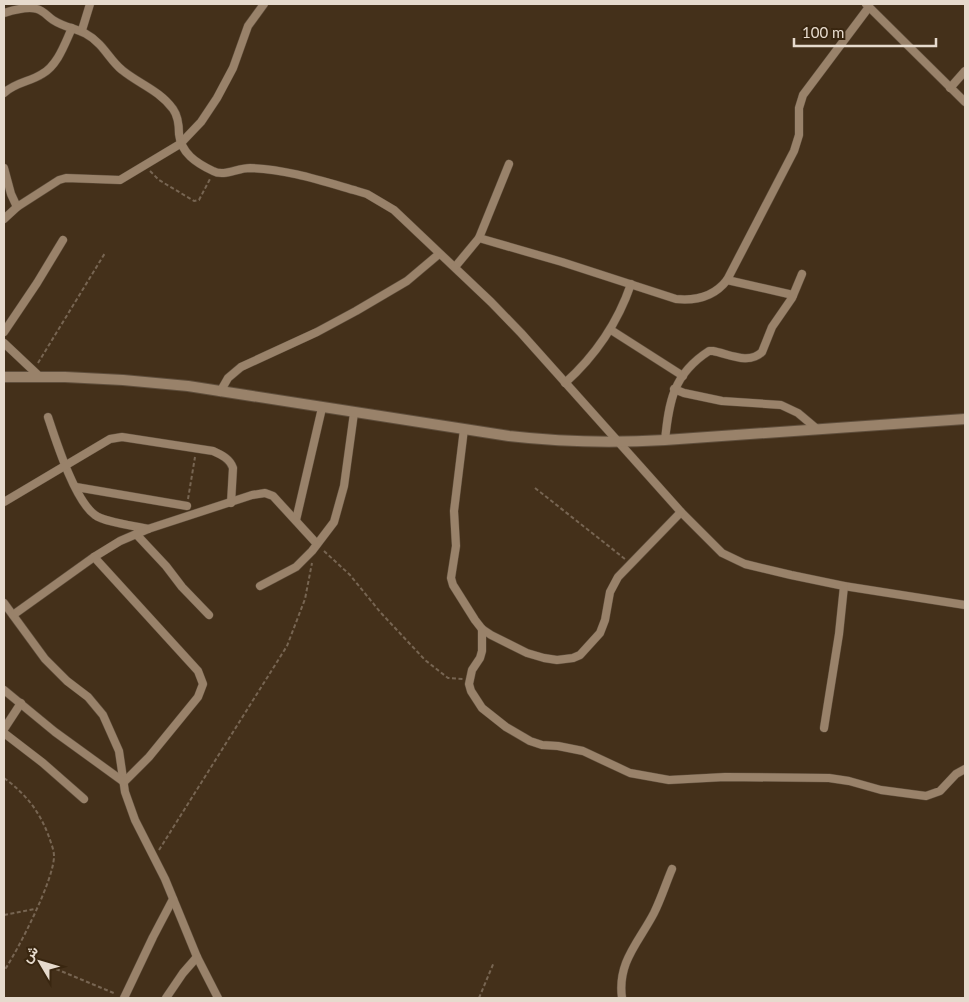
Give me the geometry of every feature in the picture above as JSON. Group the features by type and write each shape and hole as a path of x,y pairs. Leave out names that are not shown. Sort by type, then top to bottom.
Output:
{"street":[{"path":"82,30 90,4"},
{"path":"4,219 17,207 59,180 66,178 120,180 180,144 201,122 217,98 233,68 248,26 264,4"},
{"path":"479,238 676,299 700,299 709,295 722,287 794,151 799,135 798,108 803,95 868,5 965,102"},
{"path":"4,13 37,6 52,20 82,30 99,44 121,69 160,94 168,102 175,111 178,120 180,144 189,156 214,172 223,173 248,168 284,172 367,194 394,210 521,333 680,512 716,548 734,560 769,570 844,586 965,605"},
{"path":"4,93 13,86 36,77 49,69 72,28"},
{"path":"950,88 965,71"},
{"path":"455,267 479,238 509,164"},
{"path":"4,168 11,194 17,207"},
{"path":"4,332 38,283 63,240"},
{"path":"220,392 228,378 241,367 317,332 356,311 407,281 439,254"},
{"path":"665,440 669,405 674,389 683,376 708,351 744,359 758,356 762,352 776,318 793,295 802,274"},
{"path":"726,280 793,295"},
{"path":"565,383 581,368 611,330 622,309 631,284"},
{"path":"611,330 683,376"},
{"path":"4,343 37,373"},
{"path":"4,377 37,373 188,386 354,413 509,436 556,441 620,443 965,419"},
{"path":"674,389 693,395 722,400 781,404 791,408 817,429"},
{"path":"296,520 322,408"},
{"path":"260,586 296,567 315,548 334,522 344,486 354,413"},
{"path":"48,417 66,466 82,500 94,515 106,520 148,529"},
{"path":"464,429 454,511 456,546 451,578 456,592 482,629 521,650 544,658 568,660 580,654 600,633 613,586 680,512"},
{"path":"4,502 105,442 115,438 134,438 213,451 224,456 232,464 234,476 231,503"},
{"path":"76,487 187,506"},
{"path":"13,615 94,557 120,541 148,529 252,495 269,494 279,500 296,520 315,548"},
{"path":"136,534 209,615"},
{"path":"94,557 198,671 203,684 198,696 149,758 124,782"},
{"path":"824,728 839,634 844,586"},
{"path":"4,604 45,659 67,681 88,697 103,715 119,751 124,782 134,820 154,858 197,957 218,998"},
{"path":"482,629 482,651 472,670 470,679 471,691 482,708 530,742 583,751 630,773 669,780 725,777 829,778 850,781 881,790 926,796 940,791 956,774 965,769"},
{"path":"4,690 55,732 124,782"},
{"path":"4,729 20,703"},
{"path":"4,733 43,763 84,799"},
{"path":"622,998 621,982 630,952 654,912 672,869"},
{"path":"124,998 173,899"},
{"path":"166,998 197,957"}],"path":[{"path":"145,166 159,180 194,201 198,200 214,172"},
{"path":"37,373 105,253"},
{"path":"187,506 196,449"},
{"path":"535,488 631,564"},
{"path":"154,858 287,646 305,599 315,548 350,575 381,613 425,660 448,678 458,680 470,679"},
{"path":"4,778 21,791 33,806 45,827 54,855 51,872 16,950 4,971"},
{"path":"4,916 35,909"},
{"path":"479,998 494,962"},
{"path":"44,964 124,998"}]}
